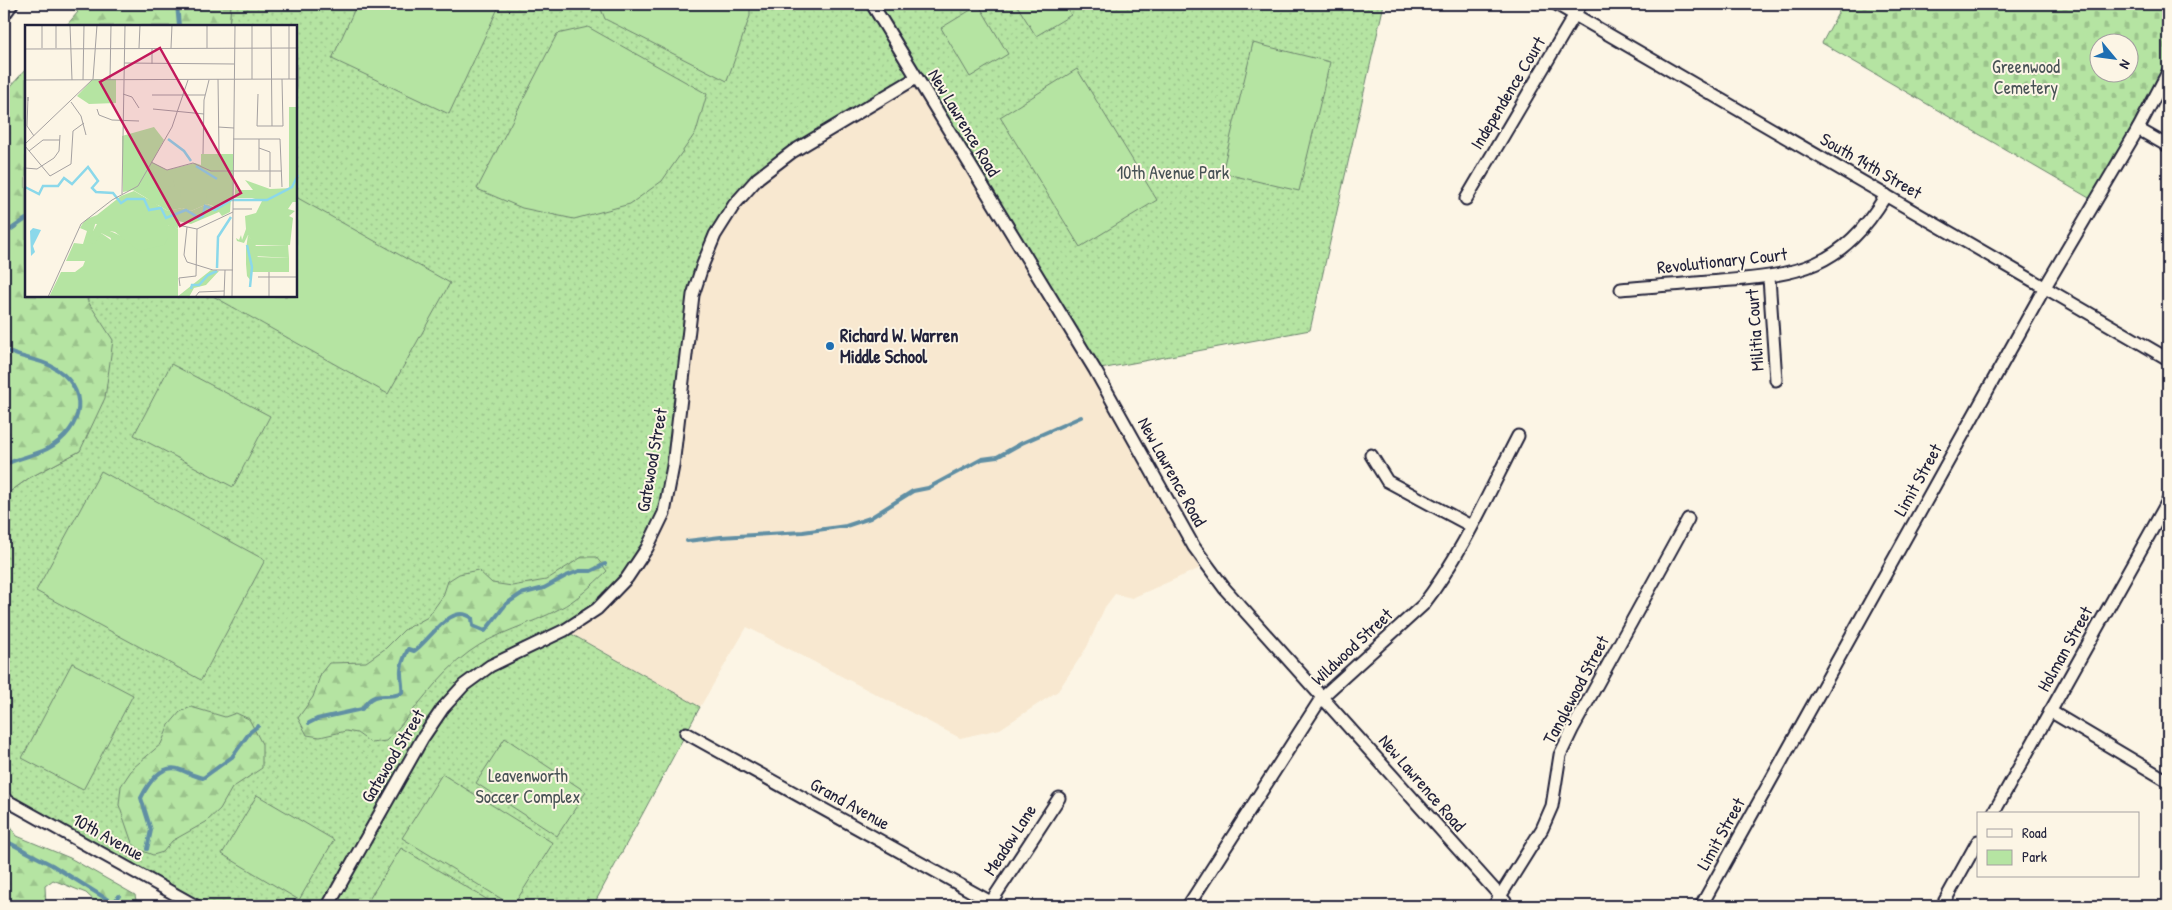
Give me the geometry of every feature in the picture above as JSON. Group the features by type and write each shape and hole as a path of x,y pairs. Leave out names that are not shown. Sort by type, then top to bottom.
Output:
{"street":[{"path":"4,15 12,4"},
{"name":"New Lawrence Road","path":"872,4 1095,370 1194,547 1225,589 1322,697 1501,904"},
{"name":"South 14th Street","path":"1556,4 2168,359"},
{"name":"Independence Court","path":"1466,199 1581,4"},
{"name":"Limit Street","path":"1701,906 2045,287 2138,129 2168,72"},
{"name":"Gatewood Street","path":"328,906 418,747 443,708 464,685 490,666 565,630 597,609 626,578 647,548 664,513 693,295 703,264 716,235 734,205 758,178 792,152 916,78"},
{"path":"2138,129 2168,146"},
{"name":"Revolutionary Court","path":"1621,288 1769,278 1795,272 1828,257 1848,243 1871,220 1886,195"},
{"name":"Militia Court","path":"1769,278 1776,380"},
{"name":"Wildwood Street","path":"1188,906 1322,697 1423,605 1434,590 1471,526 1518,436"},
{"path":"1371,455 1388,481 1471,526"},
{"name":"Holman Street","path":"1994,812 2168,501"},
{"name":"Tanglewood Street","path":"1501,904 1542,829 1552,806 1560,755 1572,730 1688,519"},
{"path":"2050,711 2168,781"},
{"name":"Grand Avenue","path":"686,733 995,904"},
{"name":"Meadow Lane","path":"995,904 1059,798"},
{"name":"10th Avenue","path":"4,799 196,906"},
{"path":"1942,906 1977,842"}],"shaded area":[{"path":"916,78 1207,565 1132,598 1115,594 1105,607 1087,647 1058,691 1000,729 960,738 747,627 700,707 565,630 703,264 758,178"}],"green space":[{"path":"64,4 231,4 229,25 67,25 78,12"},
{"path":"231,4 1384,4 1310,330 1095,370 916,78 758,178 703,264 664,513 627,578 566,631 700,707 593,906 196,906 4,799 4,496 29,478 80,451 88,298 298,298 298,25 229,25"},
{"path":"357,4 500,4 449,114 332,59"},
{"path":"599,4 750,4 750,16 727,81 605,19"},
{"path":"1016,4 1065,4 1071,15 1036,36"},
{"name":"Greenwood Cemetery","path":"1843,4 2168,4 2168,72 2096,202 1822,43"},
{"path":"979,5 1008,54 970,77 941,28"},
{"path":"588,27 707,94 696,132 662,181 630,204 574,219 522,208 477,189 557,34"},
{"path":"1253,43 1330,62 1299,191 1222,173"},
{"path":"1077,69 1157,200 1080,247 1000,117"},
{"path":"25,70 25,298 88,298 113,340 105,398 80,451 29,478 4,496 4,94"},
{"path":"298,198 450,283 388,394 217,298 298,298"},
{"path":"171,364 270,416 233,487 134,435"},
{"path":"101,471 265,560 201,680 36,591"},
{"path":"582,557 596,557 607,571 566,605 548,615 490,639 469,652 446,672 386,741 371,743 357,733 346,731 320,737 307,735 298,718 313,697 321,673 329,663 366,662 386,648 404,630 428,617 443,596 448,581 459,574 478,570 492,583 512,586 546,580"},
{"path":"72,663 133,695 83,790 22,758"},
{"path":"191,707 225,717 236,713 249,719 262,744 262,768 232,788 220,809 206,822 172,841 163,852 153,855 140,850 132,843 119,805 121,786 133,768 161,744 169,725 180,712"},
{"name":"Leavenworth Soccer Complex","path":"505,738 586,792 557,836 476,783"},
{"path":"442,774 553,843 513,906 402,838"},
{"path":"257,795 334,840 299,900 222,854"},
{"path":"4,821 8,823 17,836 70,858 135,895 137,906 100,906 86,893 53,880 45,886 46,906 4,906"},
{"path":"401,848 498,906 365,906"}],"waterway":[{"path":"177,4 179,25"},
{"path":"4,234 25,220"},
{"path":"4,349 14,354 45,363 64,375 73,385 77,396 78,408 76,419 60,441 47,449 4,465"},
{"path":"687,541 803,532 846,526 870,518 913,491 928,488 982,459 997,457 1022,443 1081,417"},
{"path":"309,723 317,719 362,709 375,697 402,693 401,667 408,649 414,651 448,619 464,614 472,618 473,626 485,631 506,604 521,594 544,588 579,571 591,571 605,564"},
{"path":"147,849 151,830 141,798 151,781 161,772 174,768 203,778 232,757 250,732 258,726"},
{"path":"4,840 52,865 113,903 119,896"}],"place":[{"name":"Richard W. Warren Middle School","path":"830,346"}],"park label":[{"name":"10th Avenue Park","path":"1173,173"}]}
